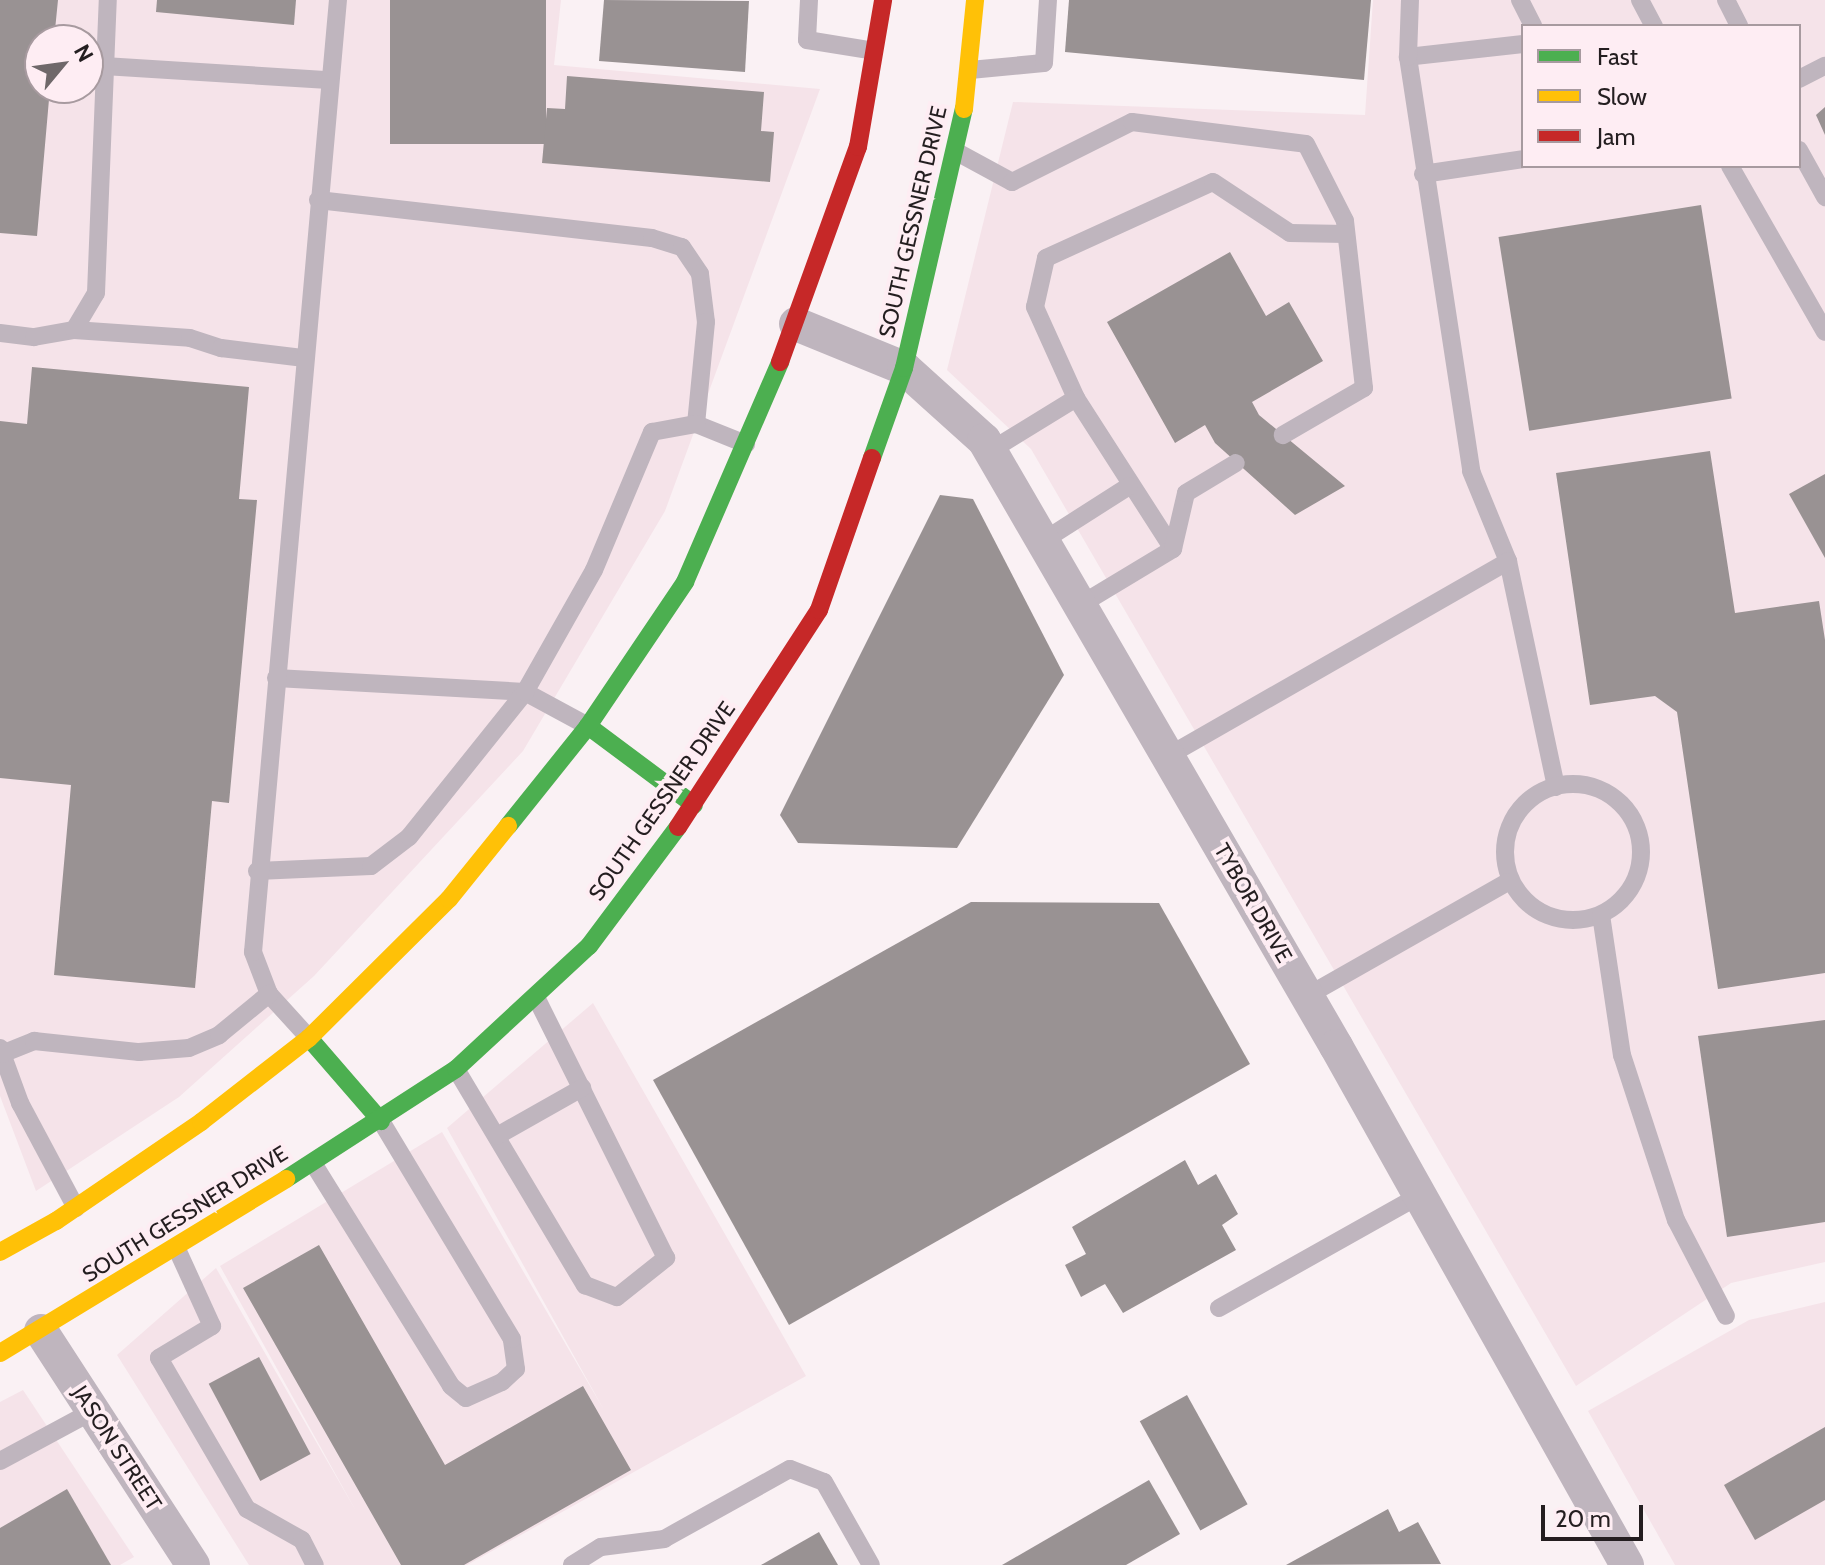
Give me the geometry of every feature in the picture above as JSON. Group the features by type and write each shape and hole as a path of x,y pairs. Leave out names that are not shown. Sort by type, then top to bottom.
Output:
{"main road":[{"path":"0,1252 76,1208 201,1122 309,1038 449,899 588,726 685,582 796,324 858,147 883,0"},
{"name":"SOUTH GESSNER DRIVE","path":"0,1353 41,1331 381,1121 456,1069 537,999 589,946 694,805 819,610 904,368 955,151 969,70 975,0"},
{"path":"588,726 694,805"},
{"path":"309,1038 381,1121"}],"street":[{"name":"TYBOR DRIVE","path":"796,324 904,368 990,451 1307,996 1627,1565"},
{"name":"JASON STREET","path":"41,1331 193,1565"}],"lane":[{"path":"108,0 104,66 329,80"},
{"path":"309,1038 269,994 253,952 257,871 338,0"},
{"path":"809,0 807,40 874,51"},
{"path":"969,70 1044,63 1048,0"},
{"path":"1410,0 1408,57 1423,174 1471,471 1508,561 1556,787"},
{"path":"1520,0 1532,24"},
{"path":"1640,0 1653,24"},
{"path":"1726,0 1738,24"},
{"path":"1408,57 1521,44"},
{"path":"1801,78 1825,66"},
{"path":"74,330 96,293 103,104"},
{"path":"955,151 1012,182 1132,122 1306,144 1346,234 1364,388 1283,435"},
{"path":"1801,154 1825,197"},
{"path":"1423,174 1521,159"},
{"path":"1731,168 1825,332"},
{"path":"1173,549 1129,486 1076,398 1035,307 1046,258 1213,182 1290,233 1346,234"},
{"path":"318,200 652,238 682,247 700,274 706,322 696,424"},
{"path":"0,333 34,337 74,330 190,338 221,348 304,358"},
{"path":"990,451 1076,398"},
{"path":"257,871 371,866 409,837 525,692 594,570 652,432 696,424 746,444"},
{"path":"1080,605 1173,549 1186,493 1236,463"},
{"path":"1043,541 1129,486"},
{"path":"1168,756 1508,561"},
{"path":"276,678 525,692 588,726"},
{"path":"1556,787 1597,788 1621,804 1637,828 1642,853 1636,879 1622,900 1601,915 1578,920 1554,918 1532,907 1508,882 1507,834 1520,809 1556,787"},
{"path":"1307,996 1508,882"},
{"path":"1601,915 1622,1055 1676,1220 1726,1316"},
{"path":"76,1208 20,1103 1,1051 34,1041 139,1052 189,1048 219,1035 269,994"},
{"path":"456,1069 585,1285 617,1297 666,1258 537,999"},
{"path":"497,1136 582,1088"},
{"path":"313,1163 451,1386 466,1398 502,1382 516,1369 512,1339 381,1121"},
{"path":"1219,1308 1420,1195"},
{"path":"176,1247 212,1326 159,1358 247,1509 302,1540 315,1565"},
{"path":"0,1461 93,1411"},
{"path":"572,1565 601,1547 664,1539 790,1469 824,1482 871,1565"}],"shaded area":[{"path":"0,0 561,0 554,65 820,89 665,511 523,751 314,976 179,1097 36,1191 0,1096"},
{"path":"1373,0 1825,0 1825,1262 1731,1283 1576,1386 1031,449 947,370 1013,102 1365,115"},
{"path":"593,1003 806,1376 467,1565 249,1565 117,1355 216,1268 356,1511 220,1266 442,1132 604,1410 447,1128"},
{"path":"1825,1302 1825,1565 1675,1565 1588,1411 1749,1320"},
{"path":"23,1390 134,1557 120,1565 0,1565 0,1402"}],"building":[{"path":"0,0 58,0 56,24 24,24 24,104 49,104 37,236 0,233"},
{"path":"157,0 296,0 294,25 156,12"},
{"path":"390,0 546,0 546,144 390,144"},
{"path":"604,0 749,1 745,72 599,61"},
{"path":"1069,0 1371,0 1364,80 1065,52"},
{"path":"567,76 764,92 761,131 774,132 770,182 542,163 547,108 565,109"},
{"path":"1825,107 1825,135 1816,115"},
{"path":"1701,205 1732,399 1529,431 1499,237"},
{"path":"1230,252 1266,316 1289,302 1323,361 1252,402 1259,415 1345,486 1295,515 1215,443 1205,425 1175,443 1107,322"},
{"path":"32,367 249,387 239,499 257,500 229,803 212,801 195,988 54,975 71,785 0,778 0,421 27,424"},
{"path":"1710,451 1735,613 1819,601 1825,640 1825,973 1718,989 1677,712 1655,696 1590,705 1556,473"},
{"path":"1825,474 1825,558 1789,494"},
{"path":"940,495 973,499 1064,675 957,848 798,843 780,815"},
{"path":"971,902 1159,903 1250,1064 789,1325 653,1080"},
{"path":"1825,1020 1825,1222 1727,1237 1698,1036"},
{"path":"1185,1160 1198,1185 1216,1174 1238,1214 1222,1225 1236,1250 1123,1313 1105,1284 1081,1297 1065,1265 1086,1254 1072,1227"},
{"path":"319,1245 445,1465 583,1386 631,1470 464,1565 401,1565 243,1288"},
{"path":"259,1357 311,1454 260,1481 209,1384"},
{"path":"1187,1395 1248,1504 1200,1531 1140,1421"},
{"path":"1825,1427 1825,1500 1755,1540 1724,1485"},
{"path":"1149,1480 1180,1534 1126,1565 1002,1565"},
{"path":"67,1489 111,1565 0,1565 0,1528"},
{"path":"1388,1509 1399,1532 1418,1522 1441,1564 1286,1565"},
{"path":"819,1532 838,1565 761,1565"}],"traffic: fast":[{"path":"872,458 904,368 964,109"},
{"path":"508,826 588,726 685,582 780,362"},
{"path":"588,726 694,805"},
{"path":"286,1179 456,1069 589,946 678,827"},
{"path":"309,1038 381,1121"}],"traffic: slow":[{"path":"964,109 975,0"},
{"path":"0,1252 56,1221 201,1122 309,1038 449,899 508,826"},
{"path":"0,1353 286,1179"}],"traffic: jam":[{"path":"780,362 858,147 883,0"},
{"path":"678,827 819,610 872,458"}]}
